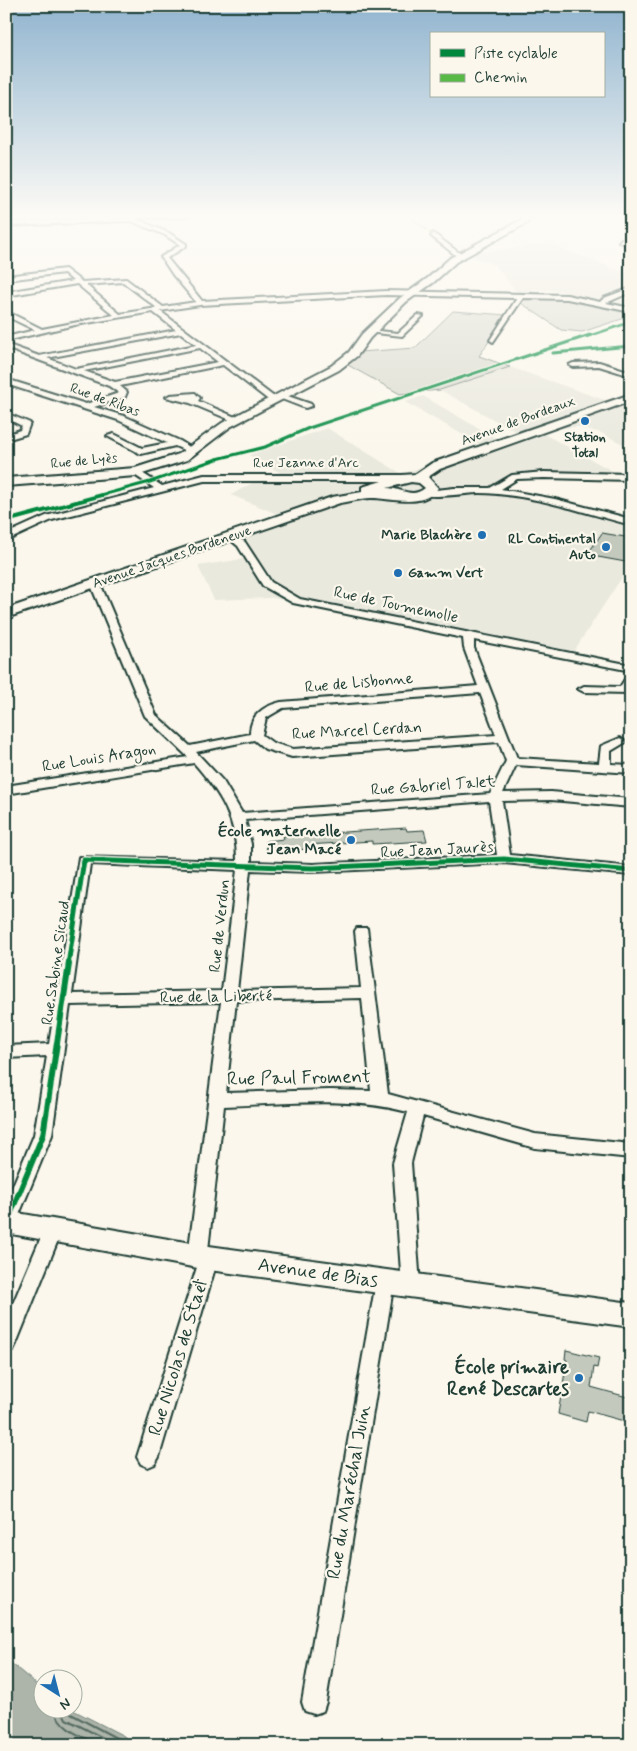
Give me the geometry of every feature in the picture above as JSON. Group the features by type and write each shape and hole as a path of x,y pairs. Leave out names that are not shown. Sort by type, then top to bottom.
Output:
{"street":[{"path":"95,296 119,316"},
{"path":"142,296 181,331 223,363 278,398 308,406"},
{"path":"193,296 200,303"},
{"path":"6,339 119,316 200,303 357,296"},
{"path":"136,472 192,451 236,419 335,368 353,354 370,332 403,300 410,296"},
{"path":"510,296 567,298 631,310"},
{"path":"493,340 520,296"},
{"path":"602,304 606,299 615,296"},
{"path":"6,313 42,331"},
{"path":"370,332 399,336 420,316"},
{"path":"38,358 181,331"},
{"path":"6,346 113,385 124,392 122,395 88,406"},
{"path":"74,371 200,346"},
{"path":"113,385 223,363"},
{"path":"573,365 599,364 631,374"},
{"name":"Rue de Ribas","path":"6,381 88,406 148,429 192,451"},
{"name":"Avenue de Bordeaux","path":"425,485 436,466 631,397"},
{"path":"192,402 236,419"},
{"path":"6,415 27,425 23,432 6,438"},
{"path":"112,436 141,452 177,443"},
{"name":"Rue de Lyès","path":"7,481 136,472 159,488"},
{"name":"Rue Jeanne d'Arc","path":"6,538 49,518 159,488 214,476 404,478"},
{"name":"Rue Jeanne d'Arc","path":"376,477 388,483"},
{"path":"492,491 510,479 520,477 631,477"},
{"path":"520,477 514,485 521,493"},
{"path":"404,478 425,485 521,493 631,522"},
{"name":"Avenue Jacques Bordeneuve","path":"6,614 404,478"},
{"path":"388,483 387,490 400,496"},
{"name":"Avenue Jacques Bordeneuve","path":"337,500 370,494 414,497 425,485"},
{"name":"Rue de Toumemolle","path":"232,537 242,544 267,584 297,601 468,636 469,648 512,761"},
{"name":"Rue de Verdun","path":"95,583 151,716 193,755 219,784 238,817 244,844 244,866 230,997 200,1245 203,1257"},
{"path":"468,636 631,668"},
{"path":"584,689 622,691 631,678"},
{"name":"Rue de Lisbonne","path":"256,736 255,724 262,713 281,705 485,689"},
{"path":"193,755 256,736"},
{"name":"Rue Marcel Cerdan","path":"256,736 269,746 292,753 504,738"},
{"path":"606,768 604,749 620,742"},
{"name":"Rue Louis Aragon","path":"6,790 193,755"},
{"path":"504,859 495,797 512,761 631,769"},
{"name":"Rue Gabriel Talet","path":"238,817 495,797 551,796 631,803"},
{"name":"Rue Jean Jaurès","path":"244,866 313,868 504,859 631,871"},
{"name":"Rue Sabine Sicaud","path":"6,1222 43,1135 84,860 244,866"},
{"path":"362,931 380,1098"},
{"name":"Rue de la Liberté","path":"63,1000 369,993"},
{"path":"6,1052 56,1050"},
{"name":"Rue Paul Froment","path":"218,1100 330,1096 380,1098 417,1108"},
{"path":"417,1108 534,1141 631,1151"},
{"name":"Rue du Maréchal Juin","path":"314,1702 398,1284 402,1163 417,1108"},
{"name":"Avenue de Bias","path":"6,1222 203,1257 631,1315"},
{"path":"6,1344 54,1230"},
{"name":"Rue Nicolas de Staël","path":"148,1457 203,1257"}],"shaded area":[{"path":"568,296 631,296 631,309"},
{"path":"521,298 561,298 631,312 631,316 582,332 561,330 521,303"},
{"path":"453,311 507,315 479,356 510,367 440,390 400,394 346,364 359,352 415,348"},
{"path":"510,367 619,405 631,401 631,442 623,444 601,433 579,427 555,428 542,433 620,475 565,473 514,475 488,488 536,497 631,525 631,575 624,574 574,651 272,598 214,600 198,566 256,557 245,536 292,520 231,495 259,479 291,479 249,455 327,428 402,474 481,445 405,402 423,396 497,439 517,432 440,390"}],"water":[{"path":"6,1659 32,1681 32,1718 82,1718 82,1715 124,1736 132,1745 6,1745"}],"building":[{"name":"RL Continental Auto","path":"602,533 631,538 631,563 587,555"},
{"name":"École maternelle Jean Macé","path":"406,828 407,831 424,830 427,841 372,844 372,841 307,845 308,849 267,852 266,841 284,839 283,836"},
{"name":"École primaire René Descartes","path":"566,1350 599,1358 597,1368 594,1367 591,1387 631,1398 631,1423 588,1411 586,1422 558,1414 567,1360 565,1359"}],"cycle path":[{"path":"6,521 150,482 217,459 265,447 309,428 631,322"},
{"path":"553,353 631,346"},
{"path":"7,1222 43,1135 84,860 313,868 504,859 631,871"}],"place":[{"name":"Station Total","path":"585,421"},
{"name":"Marie Blachère","path":"482,535"},
{"name":"RL Continental Auto","path":"606,547"},
{"name":"Gamm Vert","path":"398,573"},
{"name":"École maternelle Jean Macé","path":"351,840"},
{"name":"École primaire René Descartes","path":"579,1378"}]}
